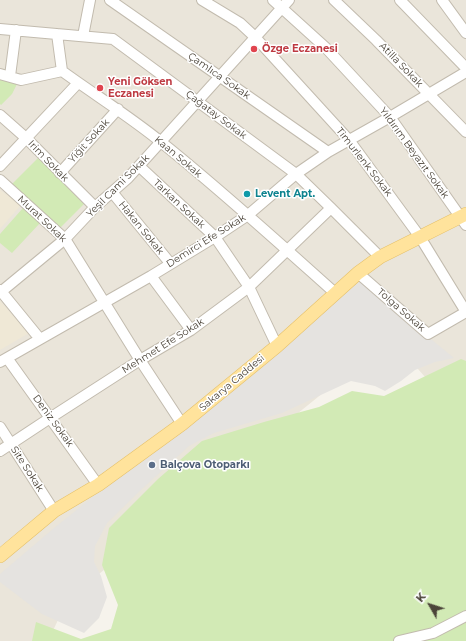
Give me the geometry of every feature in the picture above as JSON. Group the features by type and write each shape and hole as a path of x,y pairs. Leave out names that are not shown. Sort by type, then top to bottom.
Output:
{"main road":[{"name":"Sakarya Caddesi","path":"0,556 54,511 98,485 182,424 277,346 358,273 380,257 420,237 464,219"}],"street":[{"path":"83,36 90,0"},
{"name":"Çamlıca Sokak","path":"110,0 328,152"},
{"name":"Timurlenk Sokak","path":"202,0 240,23 255,37 349,140 420,237 466,312"},
{"name":"Yıldırım Beyazıt Sokak","path":"273,0 285,4 390,117 464,219"},
{"name":"Atilla Sokak","path":"334,0 376,40 466,132"},
{"path":"400,0 466,68"},
{"path":"446,1 466,33"},
{"name":"Yeşil Cami Sokak","path":"1,290 65,239 95,207 139,166 285,4"},
{"name":"Çağatay Sokak","path":"0,28 113,39 296,174 380,257"},
{"path":"16,30 5,75 22,80 62,71 57,34"},
{"name":"Kaan Sokak","path":"62,71 118,109 161,142 248,215 335,293"},
{"name":"Demirci Efe Sokak","path":"3,360 151,276 170,263 215,237 248,215 296,174 328,152 466,72"},
{"path":"0,166 78,83"},
{"name":"Yiğit Sokak","path":"60,173 118,109"},
{"name":"Irim Sokak","path":"0,115 26,138 95,207"},
{"name":"Tarkan Sokak","path":"139,166 215,237 249,287 277,346"},
{"name":"Murat Sokak","path":"0,180 65,239 140,360 182,424"},
{"name":"Hakan Sokak","path":"112,192 170,263"},
{"name":"Mehmet Efe Sokak","path":"0,451 140,360 192,330 249,287 331,208"},
{"name":"Tolga Sokak","path":"358,273 428,334 466,312"},
{"path":"151,276 192,330"},
{"path":"1,290 40,339"},
{"name":"Deniz Sokak","path":"3,360 50,418 98,485"},
{"name":"Site Sokak","path":"0,427 54,511"},
{"path":"399,641 433,633 466,616"}],"shaded area":[{"path":"0,0 466,0 466,424 391,338 68,599 48,641 0,641"},
{"path":"0,190 21,205 0,229"},
{"name":"Balçova Otoparkı","path":"360,281 454,358 435,362 415,370 385,391 375,386 351,381 282,413 214,433 189,446 107,523 95,546 94,562 101,576 107,597 99,618 84,633 42,614 0,582 0,574 53,529 110,483 249,377"},
{"path":"0,301 29,333 0,350"}],"green space":[{"path":"0,78 18,82 12,94 1,105 0,104"},
{"path":"38,158 84,204 58,230 12,184"},
{"path":"23,208 40,223 12,253 0,243 0,234"},
{"path":"461,359 466,361 466,641 32,641 36,622 81,639 111,629 118,605 102,565 109,528 158,479 202,441 319,407 352,391 384,396"}],"place":[{"name":"Özge Eczanesi","path":"254,49"},
{"name":"Yeni Göksen Eczanesi","path":"100,88"},
{"name":"Levent Apt.","path":"247,194"},
{"name":"Balçova Otoparkı","path":"152,465"}]}
